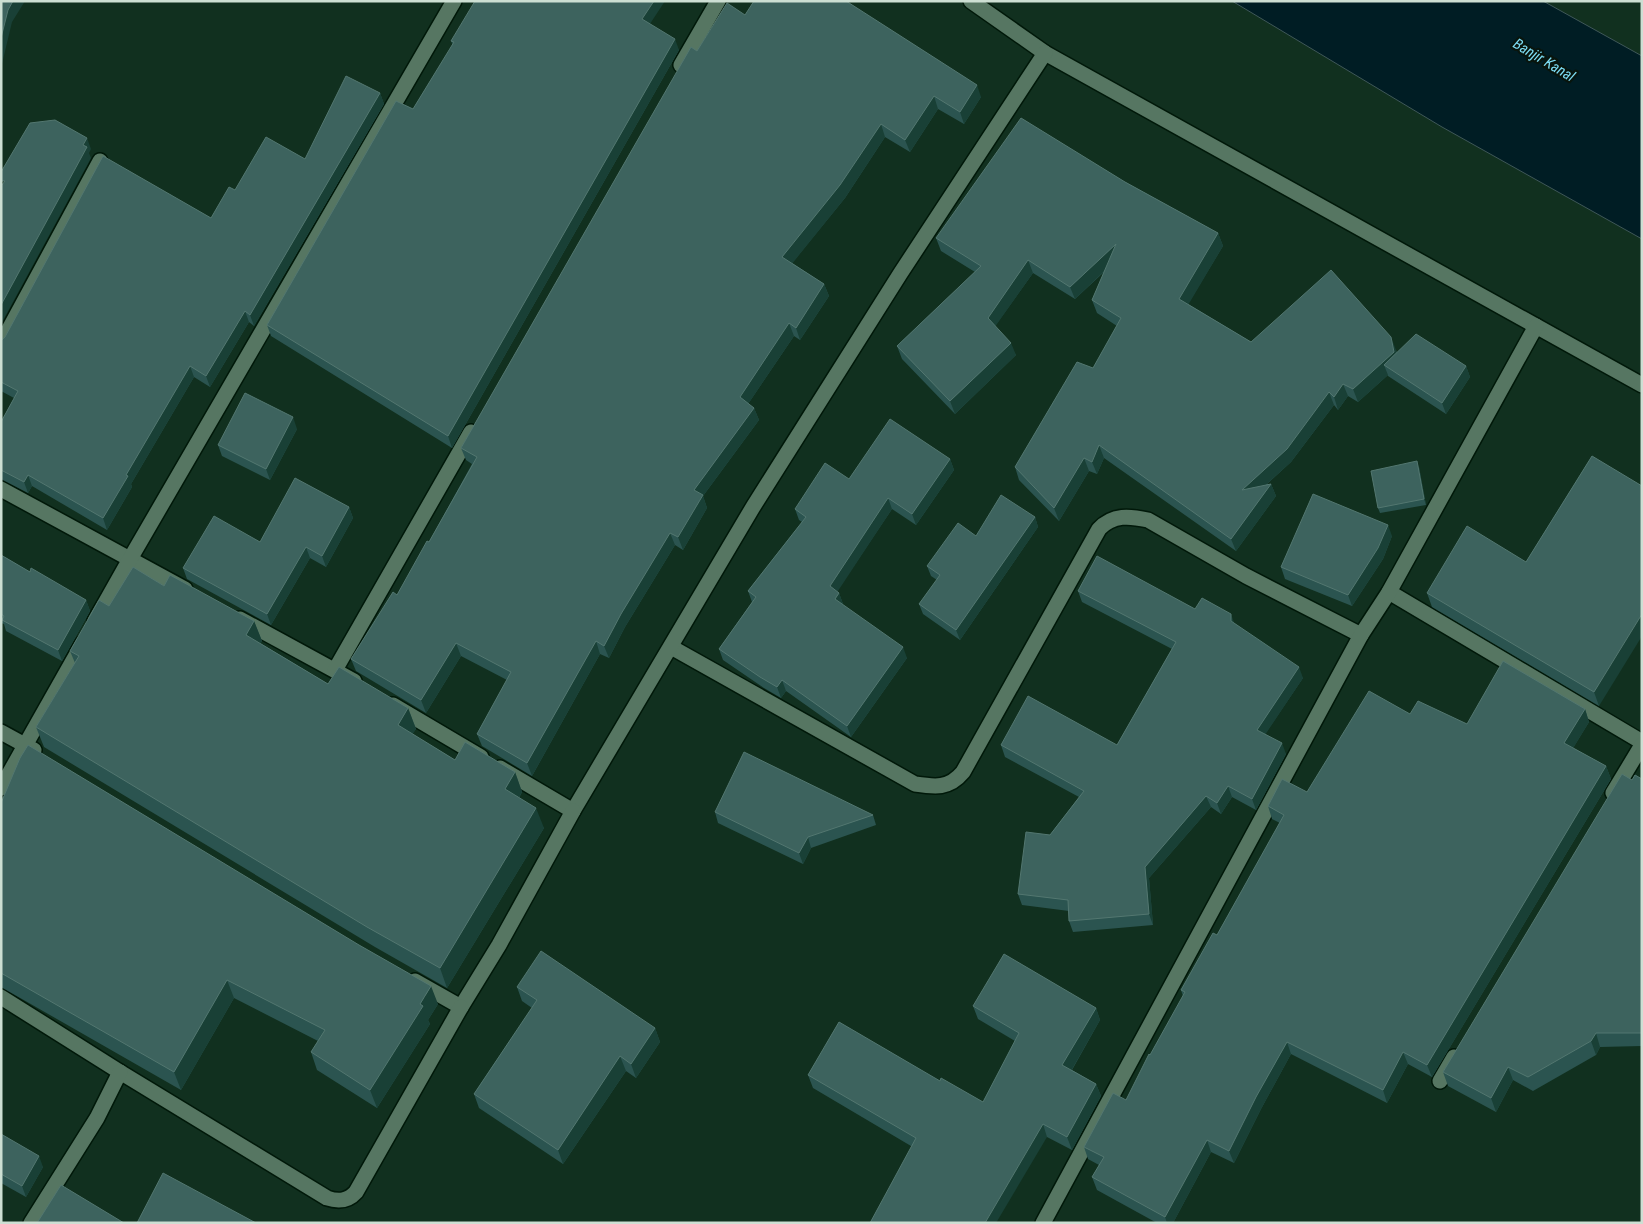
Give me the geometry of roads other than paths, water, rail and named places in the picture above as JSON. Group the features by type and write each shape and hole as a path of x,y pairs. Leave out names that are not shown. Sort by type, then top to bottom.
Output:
{"street":[{"path":"1,788 130,559 454,1"},
{"path":"673,78 718,1"},
{"path":"971,1 1046,53 1642,385"},
{"path":"1,996 120,1072 327,1198 336,1201 351,1198 461,1007 499,946 573,812 754,507 890,290 1046,53"},
{"path":"1,344 100,161"},
{"path":"1043,1223 1361,635 1389,592 1536,326"},
{"path":"334,670 477,421"},
{"path":"1,488 198,596"},
{"path":"670,647 915,784 937,787 957,780 963,772 1099,529 1105,523 1116,518 1131,517 1148,520 1246,576 1361,635"},
{"path":"1389,592 1642,743 1606,804"},
{"path":"224,610 334,670 573,812"},
{"path":"1,732 43,756"},
{"path":"401,973 461,1007"},
{"path":"1440,1081 1460,1047"},
{"path":"30,1223 97,1118 120,1072"}],"water":[{"name":"Banjir Kanal","path":"1232,1 1543,1 1642,56 1642,239 1442,127"}]}
